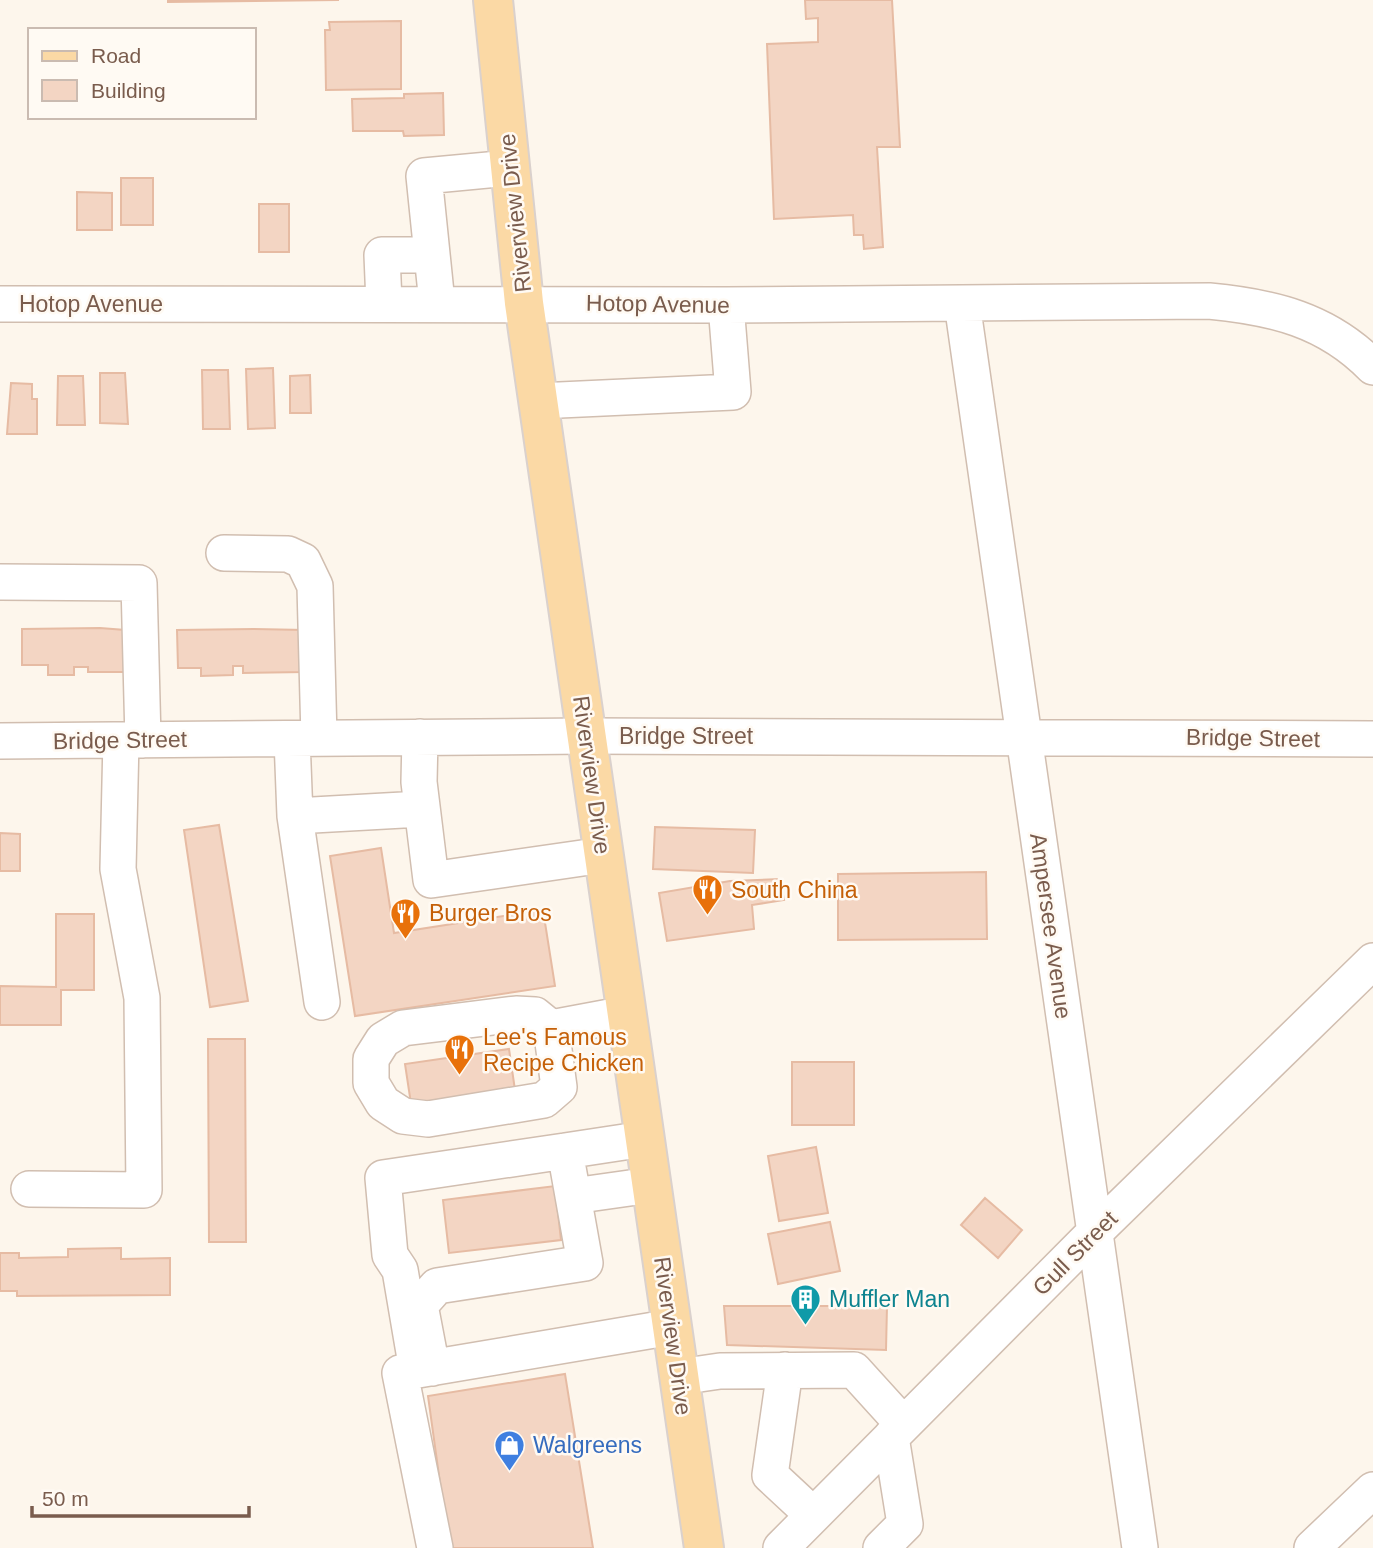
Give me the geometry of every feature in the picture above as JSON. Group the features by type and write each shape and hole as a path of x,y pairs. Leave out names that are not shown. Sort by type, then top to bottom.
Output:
{"main road":[{"name":"Riverview Drive","path":"492,0 524,303 704,1548"}],"street":[{"path":"437,303 424,176 510,168"},
{"path":"384,303 382,255 432,255"},
{"name":"Hotop Avenue","path":"0,304 726,305 1209,301 1249,305 1313,322 1349,345 1373,367"},
{"name":"Ampersee Avenue","path":"962,303 1140,1548"},
{"path":"538,401 733,392 726,305"},
{"path":"224,553 288,554 303,561 315,586 317,611 306,739 295,816 322,1002"},
{"path":"0,582 139,583 132,740 118,869 142,998 144,1189 29,1189"},
{"name":"Bridge Street","path":"0,741 586,736 1373,739"},
{"path":"420,737 421,809 431,880 603,855"},
{"path":"295,816 421,809"},
{"name":"Gull Street","path":"780,1548 1095,1232 1373,961"},
{"path":"551,1028 559,1087 544,1100 428,1119 403,1116 383,1103 371,1083 371,1059 383,1040 403,1028 516,1014 535,1015 551,1028 626,1014"},
{"path":"425,1369 400,1270 390,1255 383,1178 644,1139"},
{"path":"425,1369 420,1306 437,1286 585,1263 565,1151"},
{"path":"573,1196 651,1185"},
{"path":"435,1548 400,1373 672,1327"},
{"path":"785,1370 770,1475 813,1515"},
{"path":"679,1377 720,1371 854,1370 897,1431 905,1524 881,1548"},
{"path":"1312,1548 1373,1490"}],"building":[{"path":"168,0 339,0 168,2"},
{"path":"805,0 892,0 900,147 877,147 883,247 864,249 863,235 854,235 853,215 774,219 767,44 818,42 818,18 806,19"},
{"path":"401,21 401,89 326,90 325,30 330,30 329,22"},
{"path":"443,93 444,135 404,136 403,131 353,131 352,99 404,98 404,94"},
{"path":"121,178 153,178 153,225 121,225"},
{"path":"77,192 112,193 112,230 77,230"},
{"path":"259,204 289,204 289,252 259,252"},
{"path":"273,368 275,428 248,429 246,369"},
{"path":"202,370 228,370 230,429 203,429"},
{"path":"100,373 125,373 128,424 100,423"},
{"path":"310,375 311,413 290,413 290,376"},
{"path":"58,376 83,376 85,425 57,425"},
{"path":"11,383 32,384 32,399 37,399 37,434 7,434"},
{"path":"22,629 125,630 125,672 88,672 88,667 74,667 74,675 48,675 48,665 22,665"},
{"path":"177,630 305,630 305,672 243,673 243,666 233,666 233,675 201,676 201,668 178,668"},
{"path":"219,825 248,1001 210,1007 184,830"},
{"path":"655,827 755,830 753,873 653,869"},
{"path":"0,833 20,834 20,871 0,871"},
{"path":"381,848 394,933 543,910 555,986 355,1016 330,856"},
{"path":"986,872 987,939 838,940 838,874"},
{"name":"South China","path":"780,879 784,900 752,905 754,929 667,941 659,893 730,881"},
{"path":"56,914 94,914 94,990 61,990 61,1025 0,1025 0,986 56,987"},
{"path":"208,1039 245,1039 246,1242 209,1242"},
{"name":"Lee's Famous Recipe Chicken","path":"509,1049 515,1090 411,1104 405,1064"},
{"path":"792,1062 854,1062 854,1125 792,1125"},
{"path":"816,1147 828,1213 779,1221 768,1156"},
{"path":"555,1186 561,1240 449,1253 443,1200"},
{"path":"985,1198 1022,1230 998,1258 961,1225"},
{"path":"830,1222 840,1271 778,1284 768,1234"},
{"path":"121,1248 121,1259 170,1258 170,1295 17,1296 17,1291 0,1291 0,1253 19,1253 19,1258 68,1257 68,1249"},
{"name":"Muffler Man","path":"724,1306 887,1306 886,1350 727,1345"},
{"name":"Walgreens","path":"565,1374 593,1548 449,1548 428,1396"}],"place":[{"name":"South China","path":"708,917"},
{"name":"Burger Bros","path":"406,940"},
{"name":"Lee's Famous Recipe Chicken","path":"460,1077"},
{"name":"Muffler Man","path":"806,1326"},
{"name":"Walgreens","path":"510,1472"}]}
